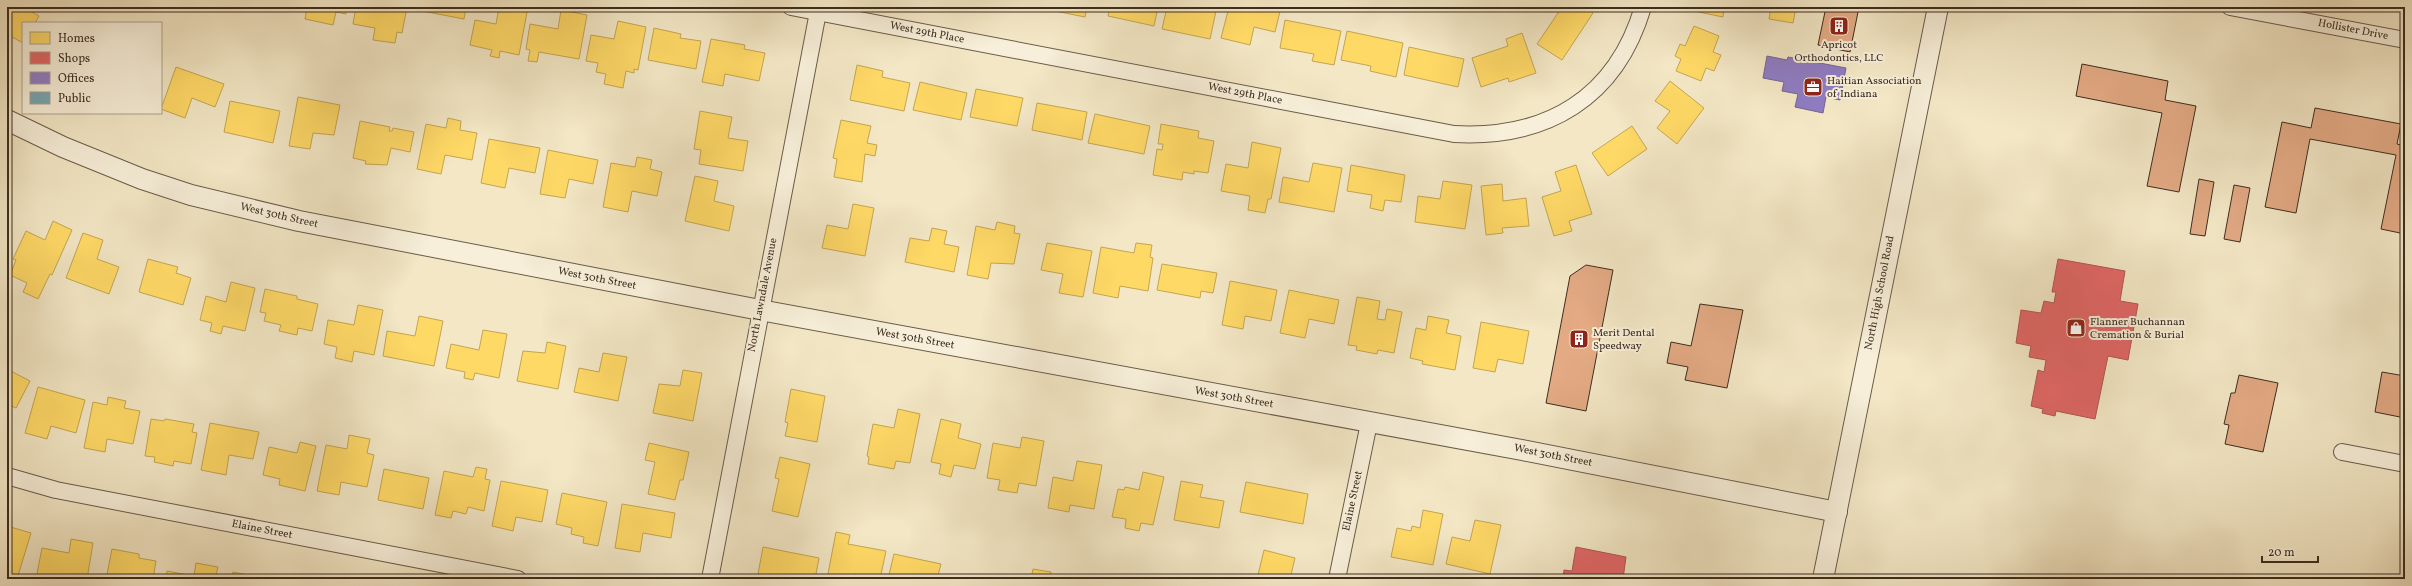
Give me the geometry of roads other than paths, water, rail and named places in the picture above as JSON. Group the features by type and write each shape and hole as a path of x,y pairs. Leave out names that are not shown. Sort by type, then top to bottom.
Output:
{"street":[{"name":"West 29th Place","path":"791,7 1454,134 1480,136 1514,132 1539,125 1554,118 1583,100 1602,83 1618,62 1631,41 1643,7"},
{"name":"North High School Road","path":"1824,579 1938,7"},
{"name":"Hollister Drive","path":"2230,7 2405,40"},
{"name":"North Lawndale Avenue","path":"710,579 760,310 818,12"},
{"name":"West 30th Street","path":"7,120 63,147 124,172 191,195 247,209 760,310 1370,422 1837,512"},
{"name":"Elaine Street","path":"1337,579 1370,422"},
{"path":"2342,452 2405,464"},
{"name":"Elaine Street","path":"7,476 56,490 518,579"}],"place":[{"name":"Apricot Orthodontics, LLC","path":"1839,26"},
{"name":"Haitian Association of Indiana","path":"1813,87"},
{"name":"Flanner Buchannan Cremation & Burial","path":"2076,328"},
{"name":"Merit Dental Speedway","path":"1579,339"}]}
